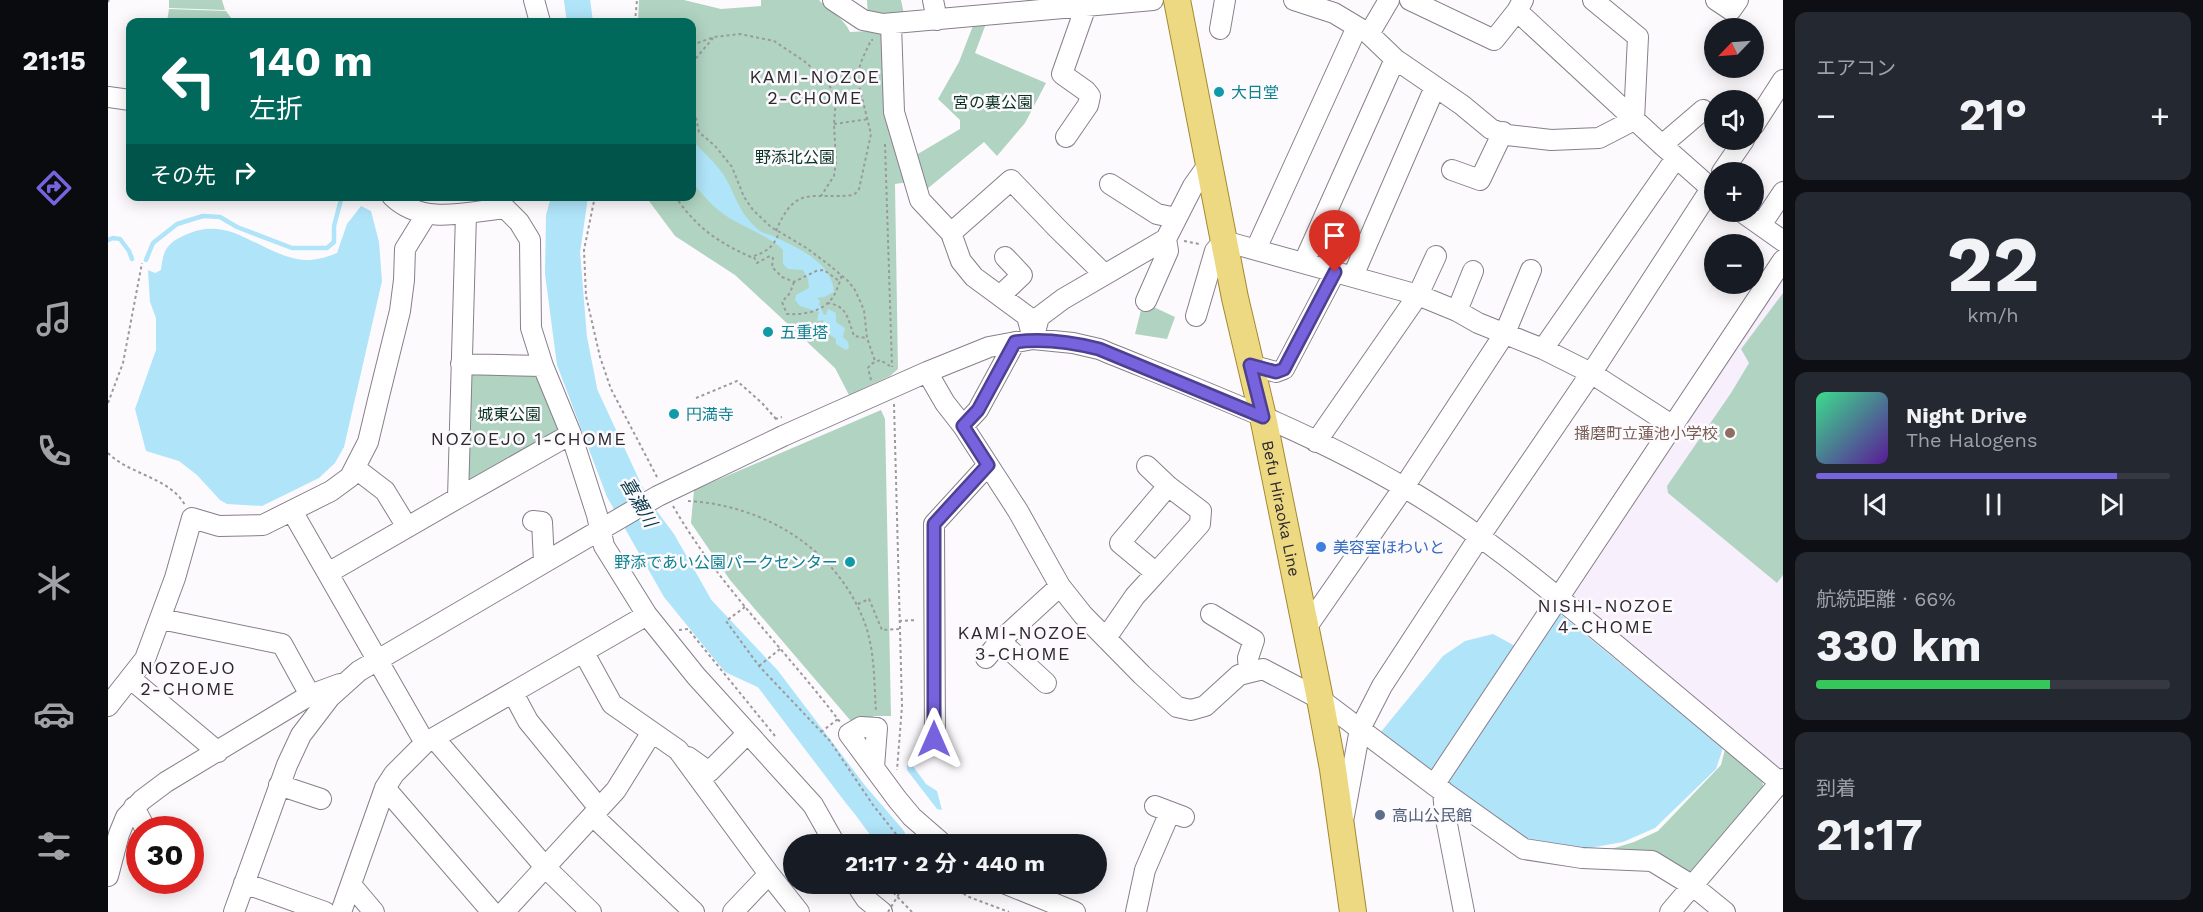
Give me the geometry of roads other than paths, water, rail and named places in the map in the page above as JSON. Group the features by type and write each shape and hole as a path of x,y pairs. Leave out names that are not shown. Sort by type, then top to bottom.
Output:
{"main road":[{"name":"Befu Hiraoka Line","path":"1178,0 1210,162 1220,246 1263,417 1304,631 1320,699 1353,912"}],"street":[{"path":"534,0 539,18"},
{"path":"833,0 863,20 887,24 937,20 1023,6 1064,4 1086,6 1142,1"},
{"path":"933,0 937,20"},
{"path":"1220,29 1225,0"},
{"path":"1256,249 1363,31 1389,0"},
{"path":"1410,0 1494,40 1520,5 1634,120 1669,151 1704,176"},
{"path":"1593,0 1638,37 1634,120"},
{"path":"1716,0 1731,10 1738,0"},
{"path":"1304,2 1334,13 1363,31 1395,59 1462,105 1491,129 1528,138 1551,140 1599,138 1634,120"},
{"path":"1076,130 1090,96 1086,91 1059,80 1086,6"},
{"path":"887,24 894,112 920,200 951,233 961,261 974,277 1027,316 1024,340"},
{"path":"1304,262 1395,59"},
{"path":"1764,109 1783,80"},
{"path":"1250,365 1276,372 1284,369 1344,274 1435,87"},
{"path":"108,97 126,99"},
{"path":"1543,349 1669,151 1703,110"},
{"path":"1460,178 1480,180 1503,132"},
{"path":"1146,301 1168,251 1167,239 1176,218 1193,186 1210,162"},
{"path":"951,233 1011,180 1104,274"},
{"path":"1110,184 1157,214 1176,218"},
{"path":"1761,225 1783,192"},
{"path":"396,201 426,215 466,214 507,202 530,240 531,328 543,366 605,527 604,546 647,615 696,676 813,805 830,834"},
{"path":"1341,830 1360,729 1382,686 1704,202"},
{"path":"458,498 466,214"},
{"path":"108,706 145,659 161,619 192,518 219,526 263,525 331,491 350,477 368,442 399,311 404,280 405,249 426,215"},
{"path":"1757,222 1783,241"},
{"path":"963,426 978,410 1039,317 1104,274 1167,239"},
{"path":"1196,316 1220,246 1256,249 1418,295 1457,311 1478,323 1543,349 1591,373 1673,426"},
{"path":"1316,442 1418,295 1436,256"},
{"path":"1001,295 1022,275 1005,257"},
{"path":"1464,912 1439,788 1559,598 1783,260"},
{"path":"1304,631 1404,487 1505,333 1531,270"},
{"path":"1457,311 1473,271"},
{"path":"234,912 279,785 301,735 345,682 377,659 605,527 783,436 989,347 1024,340 1073,343 1099,349 1263,417 1349,457 1404,487 1480,536 1559,598 1782,782 1670,912"},
{"path":"461,364 543,366"},
{"path":"927,372 945,404 963,426 1018,511 1060,586 1083,615 1177,707 1191,710 1205,706 1239,675 1263,669 1320,699 1524,849 1582,858 1652,861 1693,886 1725,912"},
{"path":"328,573 571,434"},
{"path":"934,739 943,592 934,524 988,465"},
{"path":"1106,638 1135,596 1200,524 1201,511 1168,486 1147,466"},
{"path":"355,468 386,491 407,527"},
{"path":"1156,573 1120,543 1168,486"},
{"path":"292,510 377,659 430,740 546,868 591,912"},
{"path":"533,521 542,522 544,562"},
{"path":"986,658 1000,641 1060,586"},
{"path":"1211,614 1238,622 1254,640 1248,658 1249,671"},
{"path":"341,912 385,788 394,774 430,740 647,615"},
{"path":"161,619 282,644 310,695"},
{"path":"1000,641 1033,659 1046,683"},
{"path":"584,653 612,704 710,772 747,734"},
{"path":"131,679 218,752"},
{"path":"108,876 113,831 134,807 166,782 310,695 345,682"},
{"path":"513,693 528,721 596,812 694,912"},
{"path":"874,767 877,728 843,726 904,808 932,834"},
{"path":"504,912 616,789 652,732"},
{"path":"678,750 799,912"},
{"path":"279,785 321,799"},
{"path":"385,788 492,912"},
{"path":"134,807 139,816"},
{"path":"1137,912 1145,870 1170,812"},
{"path":"733,912 769,874"},
{"path":"244,883 325,912"},
{"path":"352,886 374,912"},
{"path":"863,894 882,912"},
{"path":"1031,894 1076,912"}],"water":[{"path":"696,144 723,174 752,224 760,231 805,252 827,273 834,292 817,298 824,315 828,309 836,313 836,322 845,328 843,337 848,342 849,348 846,350 836,344 836,339 829,334 823,320 817,321 819,312 800,306 795,300 796,295 809,288 808,279 803,270 788,269 783,264 783,250 766,237 726,215 696,186"},
{"path":"550,201 574,201 567,252 574,338 585,394 637,506 663,541 701,608 768,679 888,834 870,834 808,751 800,732 773,694 725,672 664,597 607,497 557,365 545,274 546,215"},
{"path":"361,206 371,211 379,242 382,281 344,447 335,463 319,478 262,506 227,504 179,461 146,451 135,409 156,350 156,318 150,302 148,270 155,273 161,270 163,257 170,244 185,235 201,230 229,231 282,255 297,259 312,260 328,256 337,253 347,224"},
{"path":"1559,613 1723,748 1716,769 1655,828 1623,842 1584,849 1530,843 1380,733 1443,656 1465,641 1493,634 1530,654"},
{"path":"910,762 926,784 937,791 942,810 937,809 907,770 907,763"}],"waterway":[{"name":"喜瀬川","path":"577,0 579,18"},
{"path":"146,260 153,243 177,224 203,216 220,217 237,227 292,248 327,248 334,242 334,226 341,201"},
{"name":"喜瀬川","path":"574,201 567,252 574,338 585,394 637,506 663,541 701,608 768,679 856,795 890,834"},
{"path":"108,240 120,239 132,259"}],"place":[{"name":"大日堂","path":"1219,92"},
{"name":"五重塔","path":"768,332"},
{"name":"円満寺","path":"674,414"},
{"name":"播磨町立蓮池小学校","path":"1730,433"},
{"name":"美容室ほわいと","path":"1321,547"},
{"name":"野添であい公園パークセンター","path":"850,562"},
{"name":"高山公民館","path":"1380,815"}],"district":[{"name":"KAMI-NOZOE 2-CHOME","path":"815,86"},
{"name":"NOZOEJO 1-CHOME","path":"529,438"},
{"name":"NISHI-NOZOE 4-CHOME","path":"1606,615"},
{"name":"KAMI-NOZOE 3-CHOME","path":"1023,642"},
{"name":"NOZOEJO 2-CHOME","path":"188,677"}],"park label":[{"name":"宮の裏公園","path":"993,102"},
{"name":"野添北公園","path":"795,157"},
{"name":"城東公園","path":"509,414"}]}
